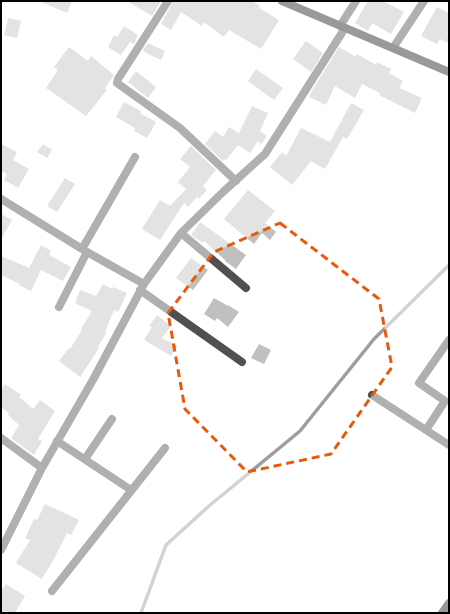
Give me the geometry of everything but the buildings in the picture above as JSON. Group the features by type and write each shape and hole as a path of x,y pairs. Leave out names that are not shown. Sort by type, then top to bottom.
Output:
{"main road":[{"path":"282,1 300,4 342,27 449,72"},
{"path":"442,613 449,603"}],"street":[{"path":"168,1 118,79 117,83 180,128 236,181"},
{"path":"1,550 42,468 94,378 142,287 181,233 265,154 342,27 356,1"},
{"path":"393,48 424,1"},
{"path":"59,307 85,250 135,157"},
{"path":"1,199 85,250 142,287 242,362"},
{"path":"181,233 246,288"},
{"path":"426,430 445,401 419,383 449,340"},
{"path":"372,395 449,445"},
{"path":"85,459 112,419"},
{"path":"1,438 42,468"},
{"path":"57,441 131,490"},
{"path":"52,591 165,448"}],"highlighted area":[{"path":"280,223 379,299 392,367 331,454 247,472 185,409 168,313 214,252"}],"waterway":[{"path":"141,613 166,545 209,506 300,431 374,339 449,265"}]}
